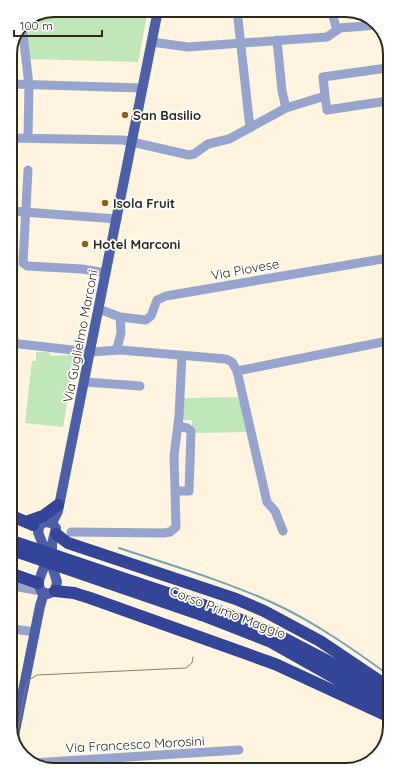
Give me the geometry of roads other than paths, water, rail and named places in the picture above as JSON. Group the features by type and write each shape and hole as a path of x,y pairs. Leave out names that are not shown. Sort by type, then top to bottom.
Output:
{"highway":[{"path":"26,522 43,516 58,505"},
{"path":"17,518 39,526"},
{"path":"54,528 68,543 99,552 236,599 264,611 320,641 383,683"},
{"path":"17,543 47,557"},
{"path":"17,551 47,557"},
{"name":"Corso Primo Maggio","path":"47,557 202,615 274,638 324,659 383,694"},
{"path":"17,576 44,590 62,591 90,598 275,664 383,714"},
{"name":"Corso Primo Maggio","path":"274,638 383,705"}],"main road":[{"name":"Via Guglielmo Marconi","path":"54,528 85,382 157,17"},
{"path":"17,704 44,590 43,545 38,535 39,526 46,522 54,528 52,566 57,586 44,590"}],"street":[{"path":"238,17 250,128"},
{"path":"333,17 337,30"},
{"path":"152,42 188,47 327,37 332,35 337,30 370,26"},
{"path":"23,34 28,85 28,138"},
{"path":"277,40 282,91 286,108"},
{"path":"383,69 323,77 327,110 383,102"},
{"path":"17,84 142,88"},
{"path":"17,138 117,139 190,155 194,154 208,144 229,139 286,108 325,96"},
{"path":"28,170 24,265 82,269 106,273"},
{"path":"17,211 117,219"},
{"name":"Via Piovese","path":"99,309 120,317 142,320 150,319 155,303 161,297 383,259"},
{"path":"120,317 121,333 117,348 120,350"},
{"path":"237,371 383,342"},
{"path":"17,344 90,352 120,350 226,359 232,362 237,371 267,502 275,511 283,531"},
{"path":"71,532 170,532 176,527 174,456 178,426 182,356"},
{"path":"85,382 140,386"},
{"path":"176,491 189,491 191,431 187,428 178,426"},
{"path":"17,587 44,590"},
{"path":"17,630 35,632"},
{"name":"Via Francesco Morosini","path":"46,762 239,750"}],"waterway":[{"path":"119,548 215,580 271,602 317,627 383,671"}],"tram line":[{"path":"18,731 26,685 29,680 37,675 186,668 192,663 193,657"}],"place":[{"name":"San Basilio","path":"125,115"},
{"name":"Isola Fruit","path":"105,203"},
{"name":"Hotel Marconi","path":"85,244"}]}
